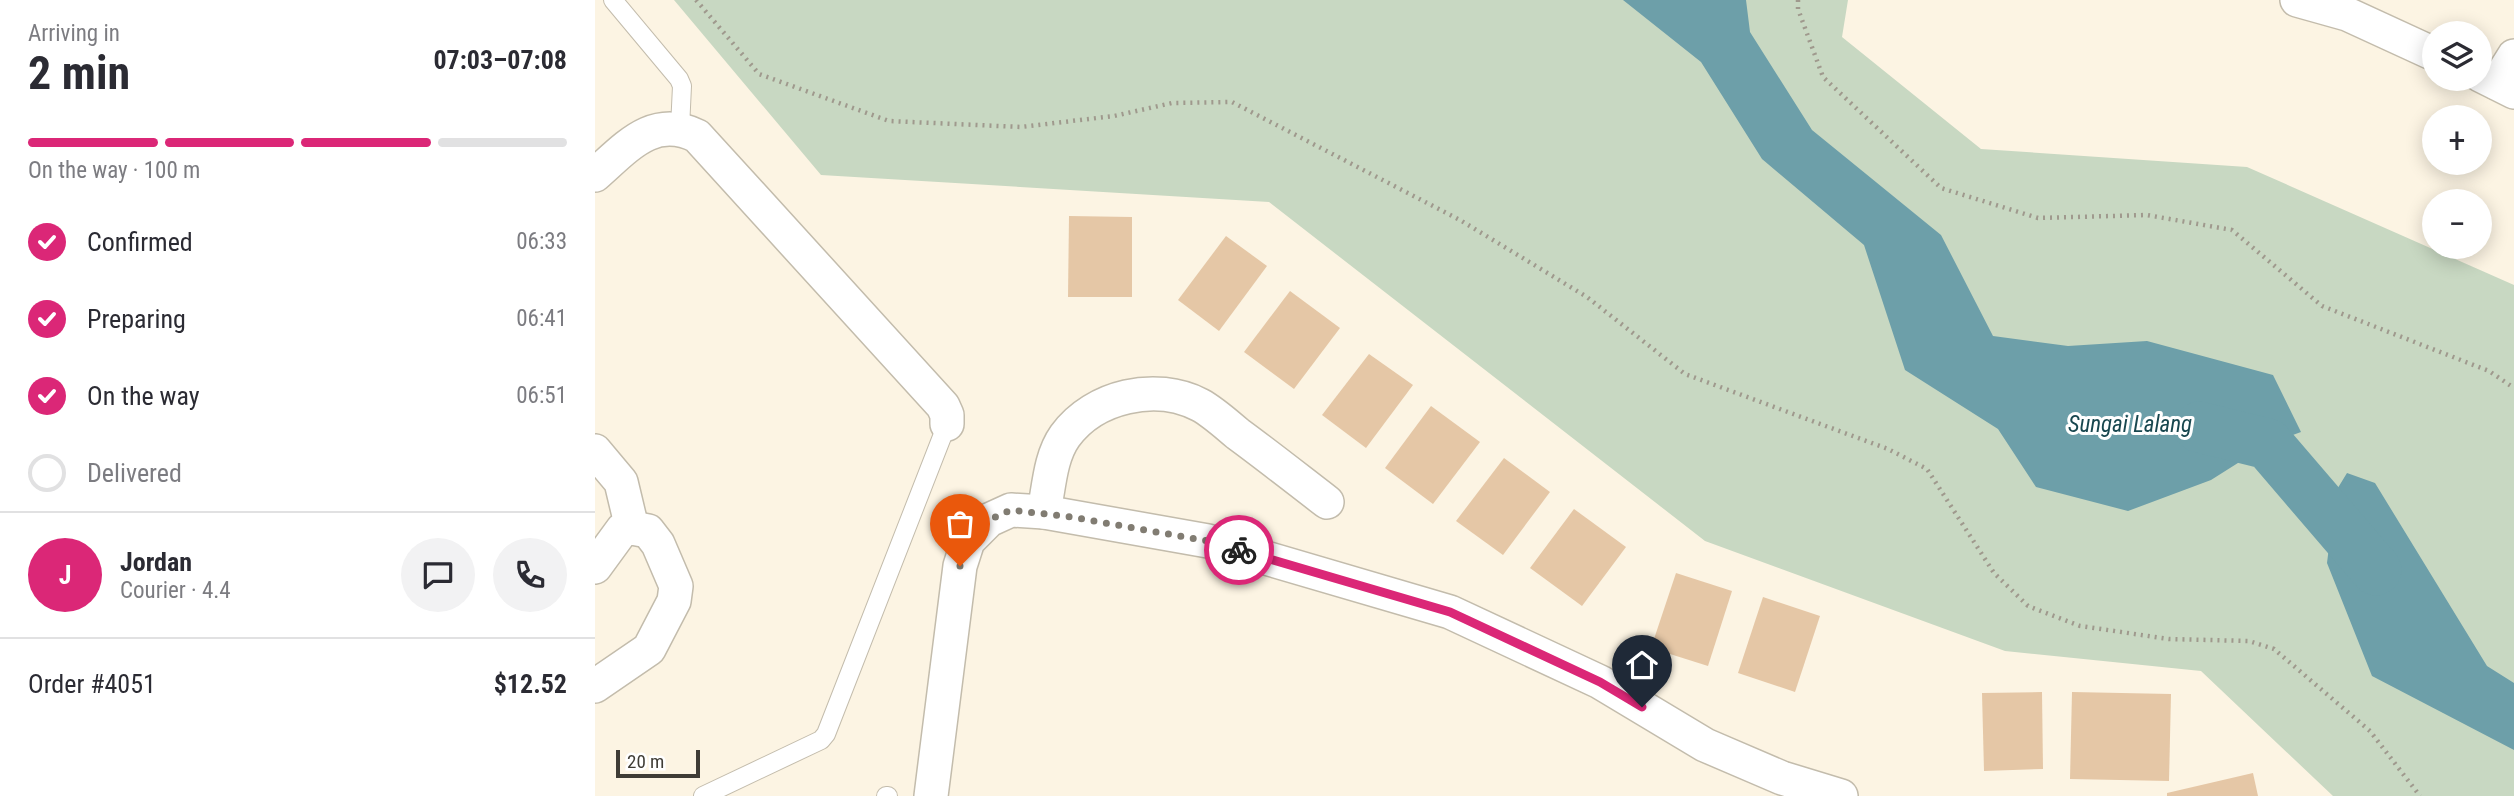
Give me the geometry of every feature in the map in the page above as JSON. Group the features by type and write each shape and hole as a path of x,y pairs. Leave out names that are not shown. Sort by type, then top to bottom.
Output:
{"street":[{"path":"2297,0 2347,14 2422,48"},
{"path":"595,175 642,135 680,128 697,136 943,406 947,424"},
{"path":"1044,512 1053,460 1064,437 1084,416 1114,401 1138,394 1172,394 1200,405 1327,502"},
{"path":"595,451 621,482 632,528"},
{"path":"931,796 960,566 968,541 989,520 1011,510 1044,512 1208,541 1450,612 1600,682 1705,745 1781,778 1841,796"},
{"path":"595,567 622,530 632,528 648,531 658,544 676,586 674,601 649,649 595,685"}],"lane":[{"path":"613,0 679,79 682,86 680,128"},
{"path":"703,796 728,791 821,740 826,734 947,424"}],"path":[{"path":"696,0 759,74 889,121 1021,127 1114,116 1171,103 1232,102 1460,220 1587,297 1685,374 1888,449 1927,469 1994,573 2028,606 2080,626 2169,639 2249,642 2274,649 2370,731 2420,796"},
{"path":"1798,0 1798,9 1823,77 1941,188 2038,218 2147,215 2232,230 2322,306 2489,371 2514,388"}],"green space":[{"path":"674,0 1848,0 1842,37 1981,149 2247,167 2422,244 2422,259 2455,259 2514,285 2514,796 2333,796 2201,671 2005,651 1705,541 1269,202 821,175"}],"water":[{"name":"Sungai Lalang","path":"1623,0 1746,0 1750,32 1812,130 1941,235 1993,336 2068,346 2147,341 2273,375 2301,432 2268,444 2211,480 2128,511 2036,487 1998,429 1905,370 1864,245 1762,159 1701,62"},
{"path":"2347,473 2375,483 2487,666 2514,683 2514,750 2372,676 2327,563 2336,491"}],"building":[{"path":"1069,216 1132,217 1132,297 1068,297"},
{"path":"1226,236 1267,266 1219,331 1178,300"},
{"path":"1290,291 1340,328 1294,389 1244,352"},
{"path":"1369,354 1413,385 1366,448 1322,415"},
{"path":"1431,406 1480,442 1433,504 1385,468"},
{"path":"1504,458 1550,492 1503,555 1456,521"},
{"path":"1574,509 1626,547 1582,606 1530,568"},
{"path":"1676,573 1732,591 1708,666 1651,648"},
{"path":"1763,597 1820,616 1795,692 1738,673"},
{"path":"2042,692 2043,769 1984,771 1982,693"},
{"path":"2072,692 2171,694 2169,781 2070,779"},
{"path":"2253,773 2258,796 2167,796 2167,793"}],"waterway":[{"path":"2199,427 2268,444 2376,570"}],"way so far":[{"path":"960,566 968,541 989,520 1011,510 1044,512 1208,541 1239,550"}],"route":[{"path":"1239,550 1450,612 1600,682 1642,707"}]}
